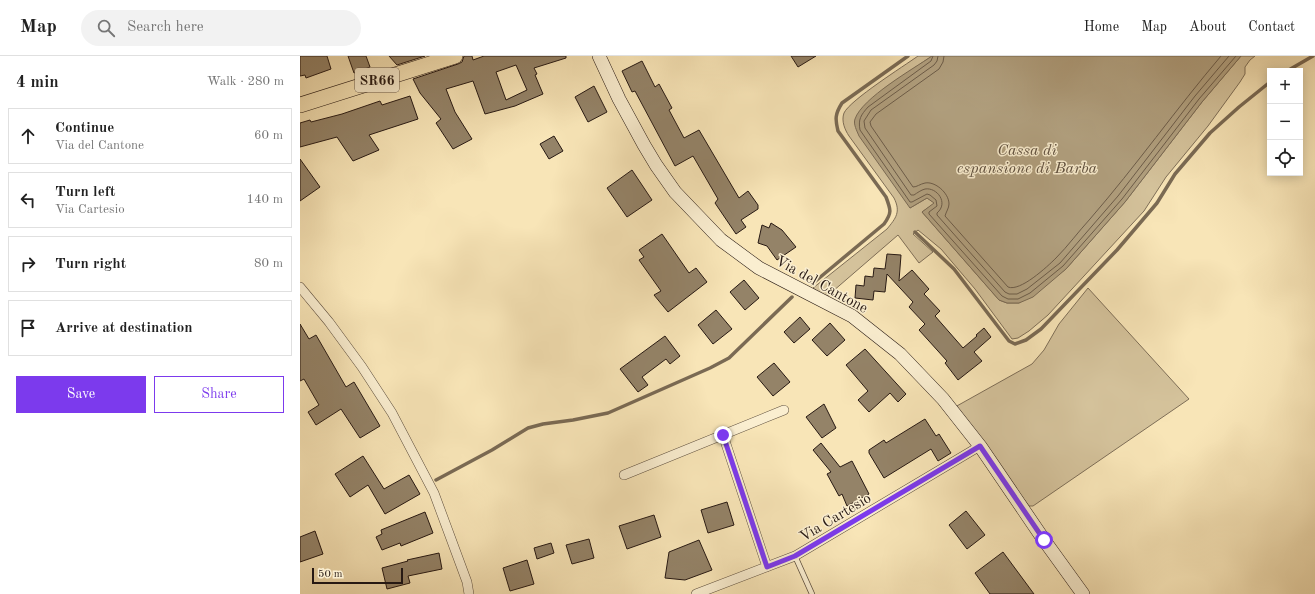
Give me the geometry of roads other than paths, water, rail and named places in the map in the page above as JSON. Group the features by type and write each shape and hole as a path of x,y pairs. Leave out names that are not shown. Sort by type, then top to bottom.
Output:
{"main road":[{"name":"SR66","path":"300,104 455,56"}],"street":[{"name":"Via del Cantone","path":"599,56 619,99 656,165 675,192 721,240 759,268 852,316 900,354 943,399 980,446 1083,594"},
{"path":"300,287 329,322 362,367 392,413 434,493 468,582 469,594"},
{"path":"624,475 784,410"},
{"path":"723,435 767,567"},
{"name":"Via Cartesio","path":"696,594 795,556 980,446"}],"lane":[{"path":"795,556 812,594"}],"water":[{"name":"Cassa di espansione di Barba","path":"932,56 1241,56 1202,102 1125,202 1066,269 1033,297 1019,303 1007,303 999,300 922,212 934,203 927,198 910,208 859,136 854,123 860,111 877,93"}],"waterway":[{"path":"812,284 884,224 888,217 890,208 886,197 838,131 836,117 842,103 908,56"},
{"path":"1292,68 1313,56"},
{"path":"915,232 954,269 1009,341 1015,344 1026,340 1041,329 1117,250 1157,203 1175,174 1210,133 1267,84"},
{"path":"436,480 492,450 528,428 608,413 710,368 729,358 792,297"}]}
